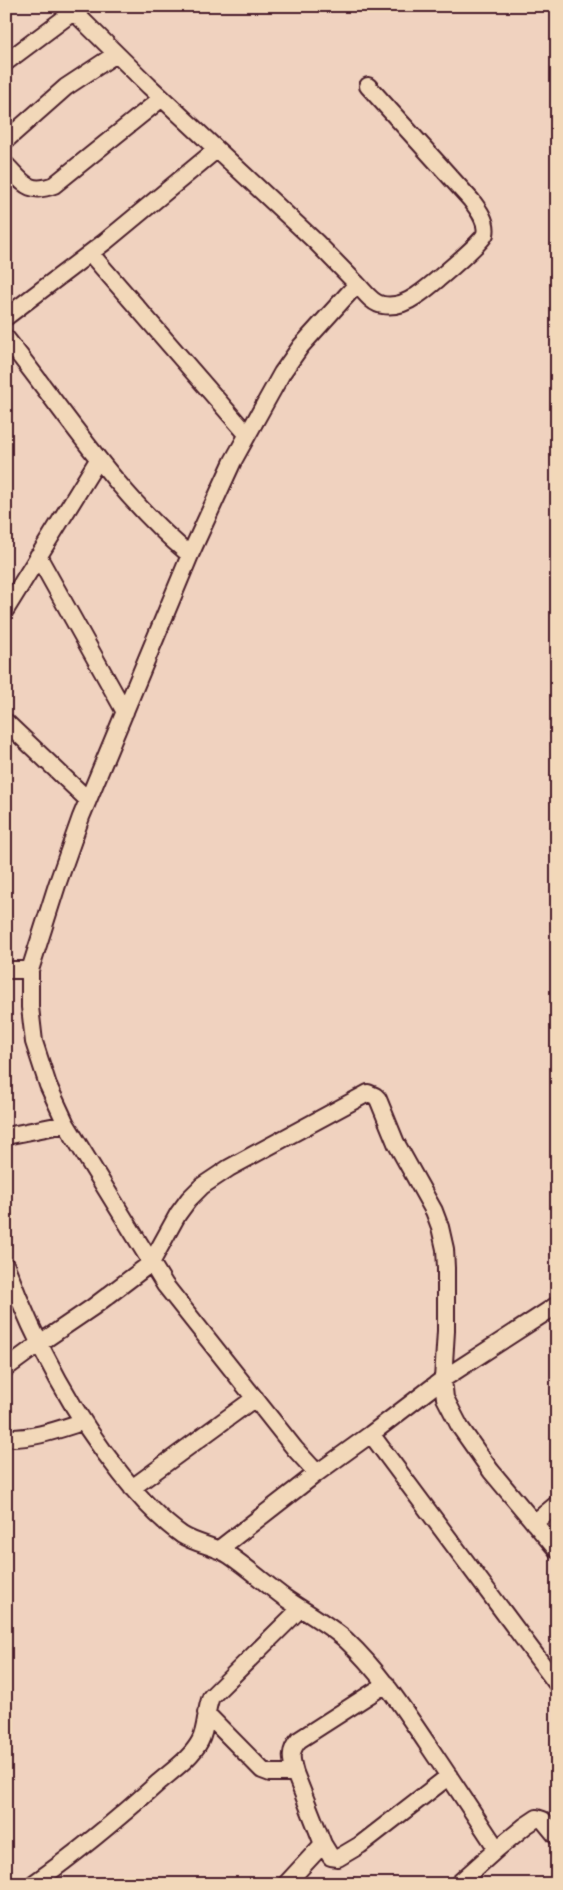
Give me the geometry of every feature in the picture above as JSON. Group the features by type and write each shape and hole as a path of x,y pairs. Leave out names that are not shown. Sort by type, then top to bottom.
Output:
{"street":[{"path":"6,62 70,9 216,150 316,242 370,298 381,305 398,305 417,296 464,256 483,239 486,230 482,216 471,200 368,86"},
{"path":"6,140 66,87 116,54"},
{"path":"6,165 28,187 42,190 54,185 162,98"},
{"path":"6,317 90,253 216,150"},
{"path":"90,253 247,434"},
{"path":"317,1473 294,1449 165,1285 66,1124 48,1085 34,1042 30,1007 30,970 57,885 88,800 190,555 233,461 282,373 300,346 357,284"},
{"path":"6,338 126,494 163,533 190,555"},
{"path":"6,608 98,460"},
{"path":"38,556 125,712"},
{"path":"6,722 88,800"},
{"path":"6,970 30,970"},
{"path":"6,1368 93,1307 151,1263 178,1214 202,1186 229,1168 276,1142 371,1094 378,1099 396,1143 434,1210 440,1226 445,1249 446,1268 446,1331 443,1379 445,1398 460,1427 491,1471 557,1550"},
{"path":"6,1136 66,1124"},
{"path":"6,1266 40,1343 82,1422 132,1488 165,1522 184,1536 229,1555 300,1609 344,1639 376,1671 386,1684 497,1849"},
{"path":"218,1550 443,1379 557,1304"},
{"path":"132,1488 255,1398"},
{"path":"6,1438 21,1439 43,1435 82,1422"},
{"path":"371,1434 557,1684"},
{"path":"534,1522 557,1504"},
{"path":"34,1884 141,1799 181,1763 200,1742 210,1697 300,1609"},
{"path":"386,1684 294,1746 291,1758 295,1772 323,1844 331,1857 342,1856 360,1845 449,1776"},
{"path":"206,1713 262,1770 270,1773 295,1772"},
{"path":"458,1884 497,1849 537,1818 543,1820 557,1837"},
{"path":"286,1884 323,1844"}]}
